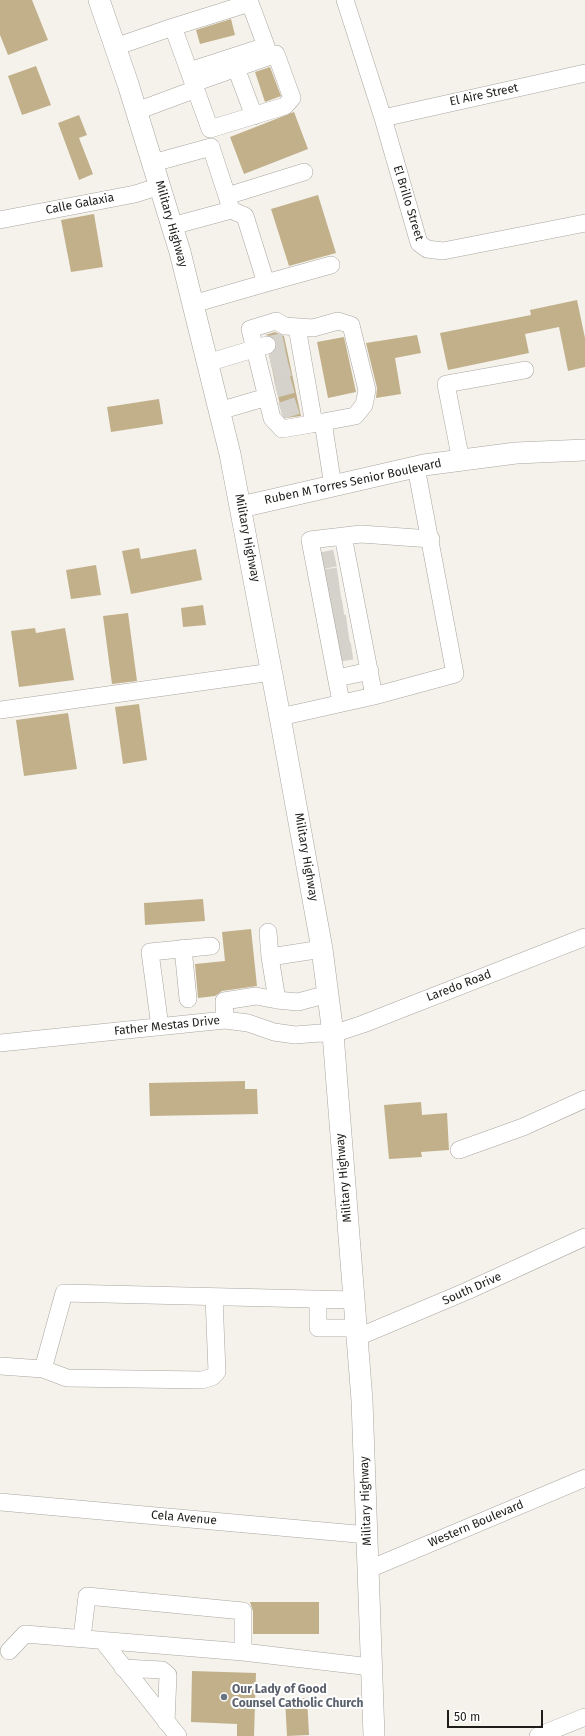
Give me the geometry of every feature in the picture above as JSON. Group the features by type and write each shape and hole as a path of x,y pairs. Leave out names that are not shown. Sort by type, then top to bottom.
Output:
{"main road":[{"name":"Military Highway","path":"99,0 137,111 172,226 219,411 241,507 322,950 333,1034 357,1332 368,1535 367,1570 374,1736"},
{"name":"Ruben M Torres Senior Boulevard","path":"241,507 416,467 516,453 585,450"}],"street":[{"name":"El Brillo Street","path":"345,0 383,118 419,244 427,250 443,251 585,223"},
{"path":"116,47 173,27 250,3 266,46 193,81 137,111"},
{"path":"173,27 210,129 285,106 292,98 276,54 193,81"},
{"path":"236,68 254,116"},
{"name":"El Aire Street","path":"383,118 585,74"},
{"path":"153,163 211,147 229,203 245,216 266,282"},
{"path":"172,226 304,172"},
{"name":"Calle Galaxia","path":"0,220 135,194 160,186"},
{"path":"193,304 266,282 331,265"},
{"path":"295,350 313,328 338,321 351,325 367,390 364,405 355,416 318,423 282,429 272,418 272,400 264,360 250,329 276,321 285,326 295,350 305,405 318,423 333,486"},
{"path":"207,363 264,360"},
{"path":"461,460 446,384 525,370"},
{"path":"219,411 272,400"},
{"path":"280,717 341,702 374,696 455,674 431,539 416,467"},
{"path":"341,702 337,678 343,630 330,560 310,540 361,534 431,539"},
{"path":"343,536 330,560 334,584 343,630 370,671 374,696"},
{"path":"337,678 370,671"},
{"path":"0,710 272,672"},
{"path":"268,932 270,957 277,1000"},
{"name":"Laredo Road","path":"333,1034 585,937"},
{"path":"160,1027 150,952 211,946"},
{"path":"183,948 188,999"},
{"path":"270,957 322,950"},
{"path":"225,1020 224,1001 256,996 298,1002 328,994"},
{"name":"Father Mestas Drive","path":"0,1043 225,1020 248,1024 274,1032 294,1035 320,1033 333,1034"},
{"path":"459,1150 523,1128 585,1100"},
{"name":"South Drive","path":"357,1332 467,1292 585,1237"},
{"path":"43,1369 64,1293 354,1300"},
{"path":"0,1366 43,1369 67,1378 202,1380 212,1377 217,1372 214,1297"},
{"path":"318,1299 318,1328 357,1332"},
{"name":"Western Boulevard","path":"367,1570 585,1478"},
{"name":"Cela Avenue","path":"0,1502 368,1535"},
{"path":"82,1638 87,1596 244,1611 243,1652"},
{"path":"9,1651 25,1634 243,1652 371,1667"},
{"path":"102,1640 178,1736"},
{"path":"124,1668 162,1670 168,1675 166,1722"},
{"path":"538,1736 585,1717"}],"building":[{"path":"0,0 32,0 48,40 8,55 0,35"},
{"path":"231,19 235,35 200,44 196,30"},
{"path":"36,66 51,105 22,115 8,76"},
{"path":"270,67 281,96 265,102 255,72"},
{"path":"294,112 308,149 244,174 230,137"},
{"path":"79,115 87,135 79,138 93,174 79,180 58,123"},
{"path":"318,195 336,253 289,266 271,209"},
{"path":"94,214 103,267 71,272 61,220"},
{"path":"577,300 585,338 585,367 568,371 559,327 525,334 529,353 448,370 440,333 531,315 530,310"},
{"path":"275,332 284,336 301,416 286,418 282,414 269,355 275,352 277,343 274,337 265,335"},
{"path":"417,335 421,353 395,358 401,394 376,398 377,388 366,343"},
{"path":"344,337 356,392 328,398 317,342"},
{"path":"159,399 163,424 111,432 107,407"},
{"path":"139,548 141,559 196,549 202,580 131,594 122,551"},
{"path":"96,565 101,595 71,599 66,570"},
{"path":"203,605 206,625 183,627 181,608"},
{"path":"128,613 137,681 112,684 103,616"},
{"path":"35,628 36,633 65,628 74,680 19,687 11,631"},
{"path":"139,704 147,760 123,764 115,707"},
{"path":"68,713 77,769 24,776 16,720"},
{"path":"203,899 205,921 145,925 144,903"},
{"path":"251,929 257,986 222,991 215,996 198,998 195,964 225,961 222,932"},
{"path":"245,1081 245,1089 257,1089 258,1114 150,1116 149,1083"},
{"path":"421,1102 422,1115 447,1113 449,1150 421,1152 422,1157 389,1159 384,1105"},
{"path":"250,1602 319,1602 319,1634 253,1634 253,1611"},
{"name":"Our Lady of Good Counsel Catholic Church","path":"192,1671 256,1673 254,1736 237,1736 237,1724 191,1722"},
{"path":"307,1698 309,1735 287,1736 285,1699"}],"tunnel":[{"path":"267,345 285,341"},
{"path":"270,360 288,356"},
{"path":"273,372 291,367"},
{"path":"276,389 294,384"},
{"path":"281,411 299,405"},
{"path":"321,561 335,558"},
{"path":"325,578 338,576"},
{"path":"327,592 340,590"},
{"path":"330,609 343,607"},
{"path":"333,625 347,623"},
{"path":"337,639 349,637"},
{"path":"339,653 352,651"}],"place":[{"name":"Our Lady of Good Counsel Catholic Church","path":"224,1697"}]}
